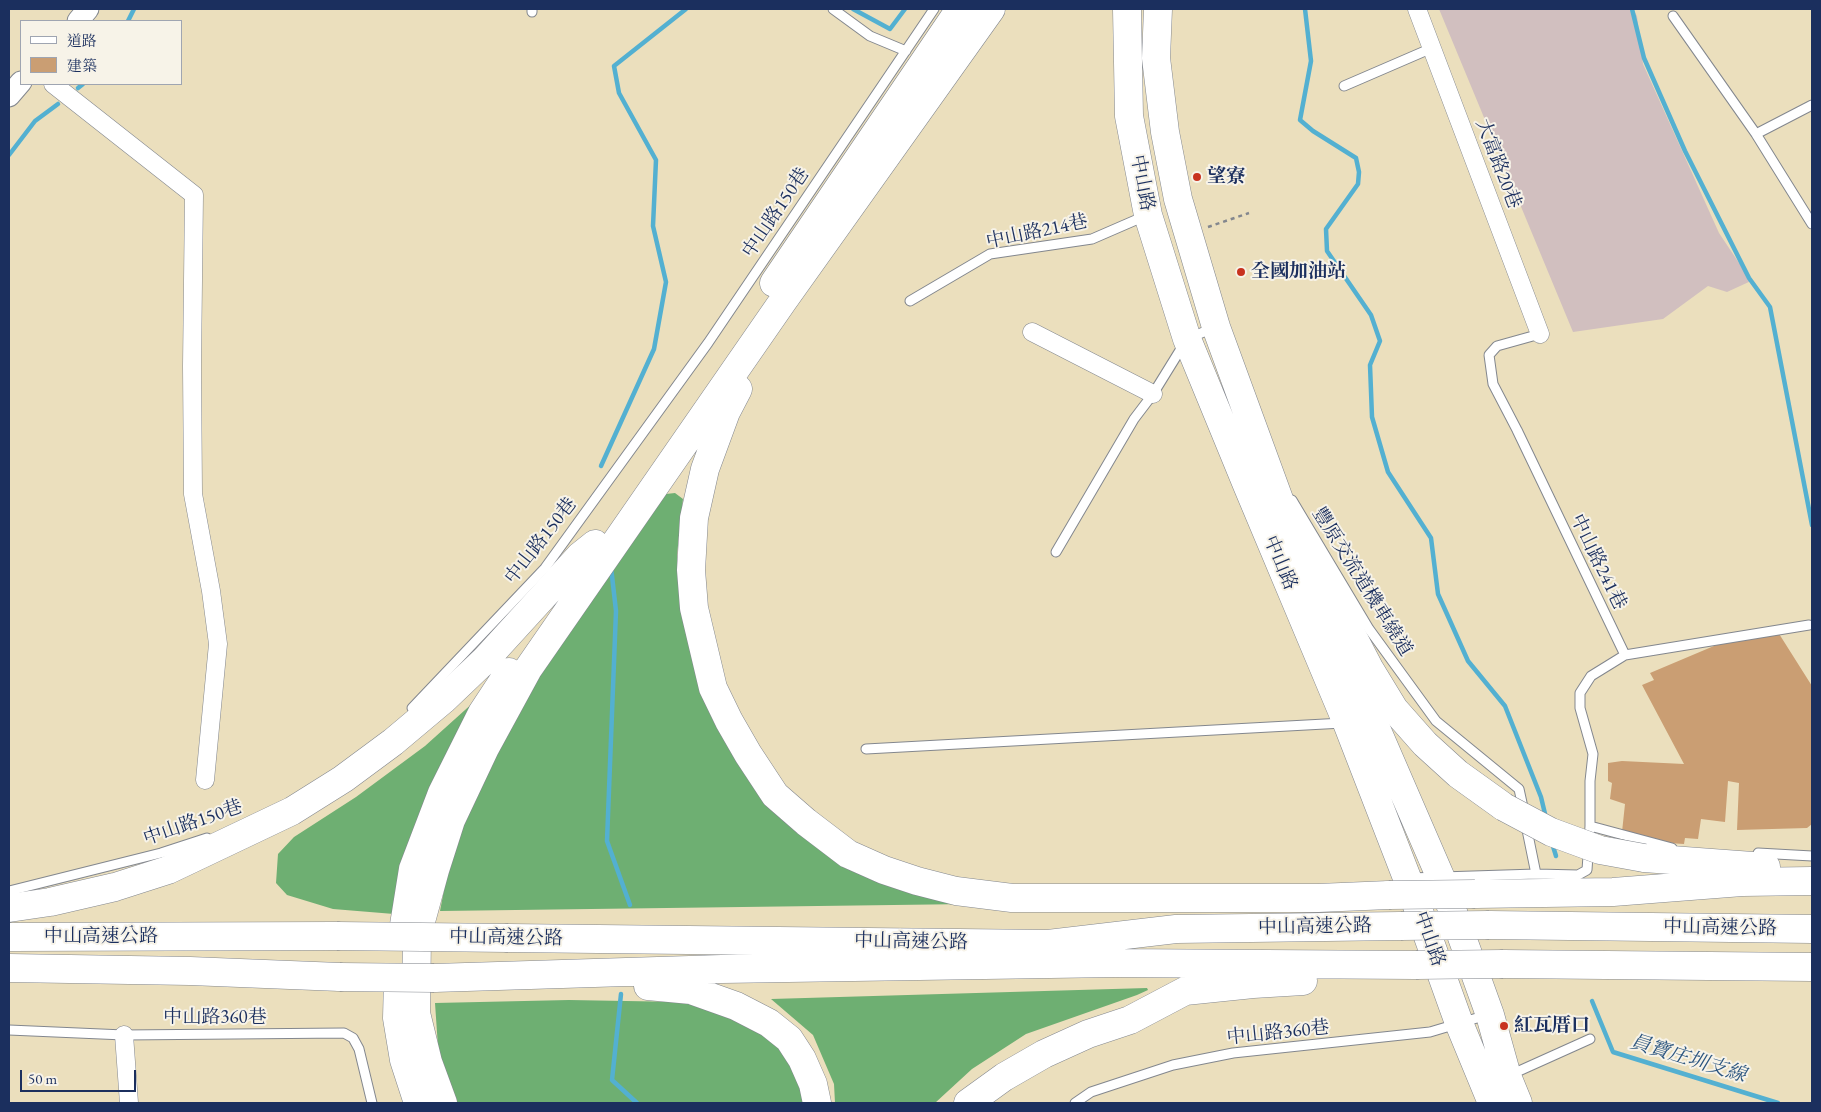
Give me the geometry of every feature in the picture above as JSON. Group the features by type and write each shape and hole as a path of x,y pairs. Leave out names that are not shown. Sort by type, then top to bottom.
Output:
{"main road":[{"path":"418,1103 404,1060 397,1018 400,956 413,869 442,793 482,712 960,9"},
{"path":"443,1103 428,1062 416,1013 417,936 451,820 485,748 528,669 783,302 991,9"},
{"name":"中山路","path":"1127,9 1130,116 1148,215 1188,339 1347,723 1398,886 1459,1022 1495,1086 1518,1103"},
{"name":"中山路","path":"1158,9 1156,58 1166,132 1178,199 1216,327 1291,532 1332,633 1369,712 1440,876 1490,1015 1495,1086"},
{"path":"783,302 726,412 705,469 694,518 691,570 694,608 713,688 748,754 775,795 806,822 848,854 909,879 956,891 1012,898 1318,898 1398,886 1475,894 1614,892 1742,882 1812,881"},
{"path":"1291,532 1342,616 1369,668 1394,709 1432,750 1458,774 1504,808 1551,832 1600,850 1644,858 1812,868"},
{"path":"9,908 50,902 115,887 168,870 292,811 344,779 393,742 443,700 485,660 580,556 595,544"},
{"name":"中山高速公路","path":"9,937 337,936 1048,944 1176,929 1401,926 1812,929"},
{"name":"中山高速公路","path":"9,968 434,978 722,969 1115,963 1812,967"},
{"path":"968,1103 1004,1077 1044,1054 1088,1034 1130,1020 1185,991 1254,984 1300,982 1357,965"},
{"path":"434,978 613,982 691,990 736,1006 768,1024 789,1040 802,1059 813,1084 817,1103"}],"street":[{"path":"79,20 88,9"},
{"name":"大富路20巷","path":"1417,9 1540,334"},
{"path":"9,96 20,83"},
{"path":"54,85 194,196 193,494 211,591 218,644 206,780"},
{"path":"1032,332 1153,394"},
{"path":"124,1035 129,1103"}],"lane":[{"path":"833,9 870,36 906,51"},
{"name":"中山路150巷","path":"408,712 545,568 708,343 934,9"},
{"path":"1673,16 1756,134 1812,224"},
{"path":"1344,86 1432,48"},
{"path":"1756,134 1812,105"},
{"name":"中山路214巷","path":"910,301 990,254 1092,239 1148,215"},
{"path":"1056,552 1134,419 1153,394 1188,339 1216,327"},
{"name":"中山路241巷","path":"1540,334 1497,346 1489,356 1493,384 1625,654"},
{"name":"豐原交流道機車繞道","path":"1259,444 1368,629 1436,721 1519,789 1536,874"},
{"path":"1398,886 1440,876 1578,875 1587,870 1590,826 1590,781 1593,754 1580,708 1580,693 1591,676 1625,654 1810,625"},
{"path":"866,749 1347,723"},
{"path":"309,789 343,770 365,751"},
{"name":"中山路150巷","path":"232,829 267,812"},
{"path":"1590,826 1668,848 1677,848"},
{"name":"中山路150巷","path":"9,891 161,853 215,835"},
{"path":"1748,853 1812,856"},
{"name":"中山路360巷","path":"1075,1103 1091,1092 1173,1064 1233,1053 1430,1032 1459,1022 1490,1015"},
{"name":"中山路360巷","path":"9,1030 124,1035 344,1033 353,1038 359,1049 372,1103"},
{"path":"1495,1086 1590,1039"}],"path":[{"path":"1188,235 1249,213"}],"shaded area":[{"path":"1439,9 1633,9 1637,16 1643,64 1719,233 1751,281 1727,292 1708,286 1663,319 1573,332"}],"green space":[{"path":"675,493 683,499 677,555 681,613 775,808 969,904 440,911 447,874 457,841 474,799 525,696 666,494"},
{"path":"485,692 394,914 333,909 287,895 276,883 278,854 294,837 356,797 425,746"},
{"path":"1147,988 1148,990 1137,995 1026,1034 972,1069 935,1103 835,1103 834,1084 813,1035 771,999"},
{"path":"569,1000 683,1002 741,1015 768,1034 787,1059 806,1099 806,1103 456,1103 450,1091 438,1047 435,1003"}],"building":[{"path":"1776,629 1812,686 1812,824 1807,828 1737,830 1739,783 1728,781 1725,822 1701,819 1698,839 1685,838 1684,844 1653,842 1622,832 1625,804 1610,799 1612,783 1608,781 1608,763 1622,761 1684,764 1642,685 1654,680 1650,673 1721,643"}],"waterway":[{"path":"128,20 134,9"},
{"path":"601,466 654,349 666,282 653,226 656,160 619,93 614,66 686,9"},
{"path":"853,9 890,29 905,9"},
{"path":"1305,9 1311,61 1300,120 1313,131 1356,158 1359,172 1358,184 1326,229 1327,251 1371,315 1380,341 1370,365 1372,417 1388,472 1431,538 1438,594 1468,661 1505,706 1541,797 1546,818"},
{"path":"1632,9 1644,58 1685,151 1749,278 1770,307 1812,525"},
{"path":"78,88 82,85"},
{"path":"9,155 35,121 58,104"},
{"path":"611,567 616,611 607,841 630,905"},
{"path":"1552,843 1556,856"},
{"path":"621,994 612,1080 637,1103"},
{"name":"員寶庄圳支線","path":"1592,1001 1613,1052 1778,1103"}],"place":[{"name":"望寮","path":"1197,177"},
{"name":"全國加油站","path":"1241,272"},
{"name":"紅瓦厝口","path":"1504,1026"}]}
